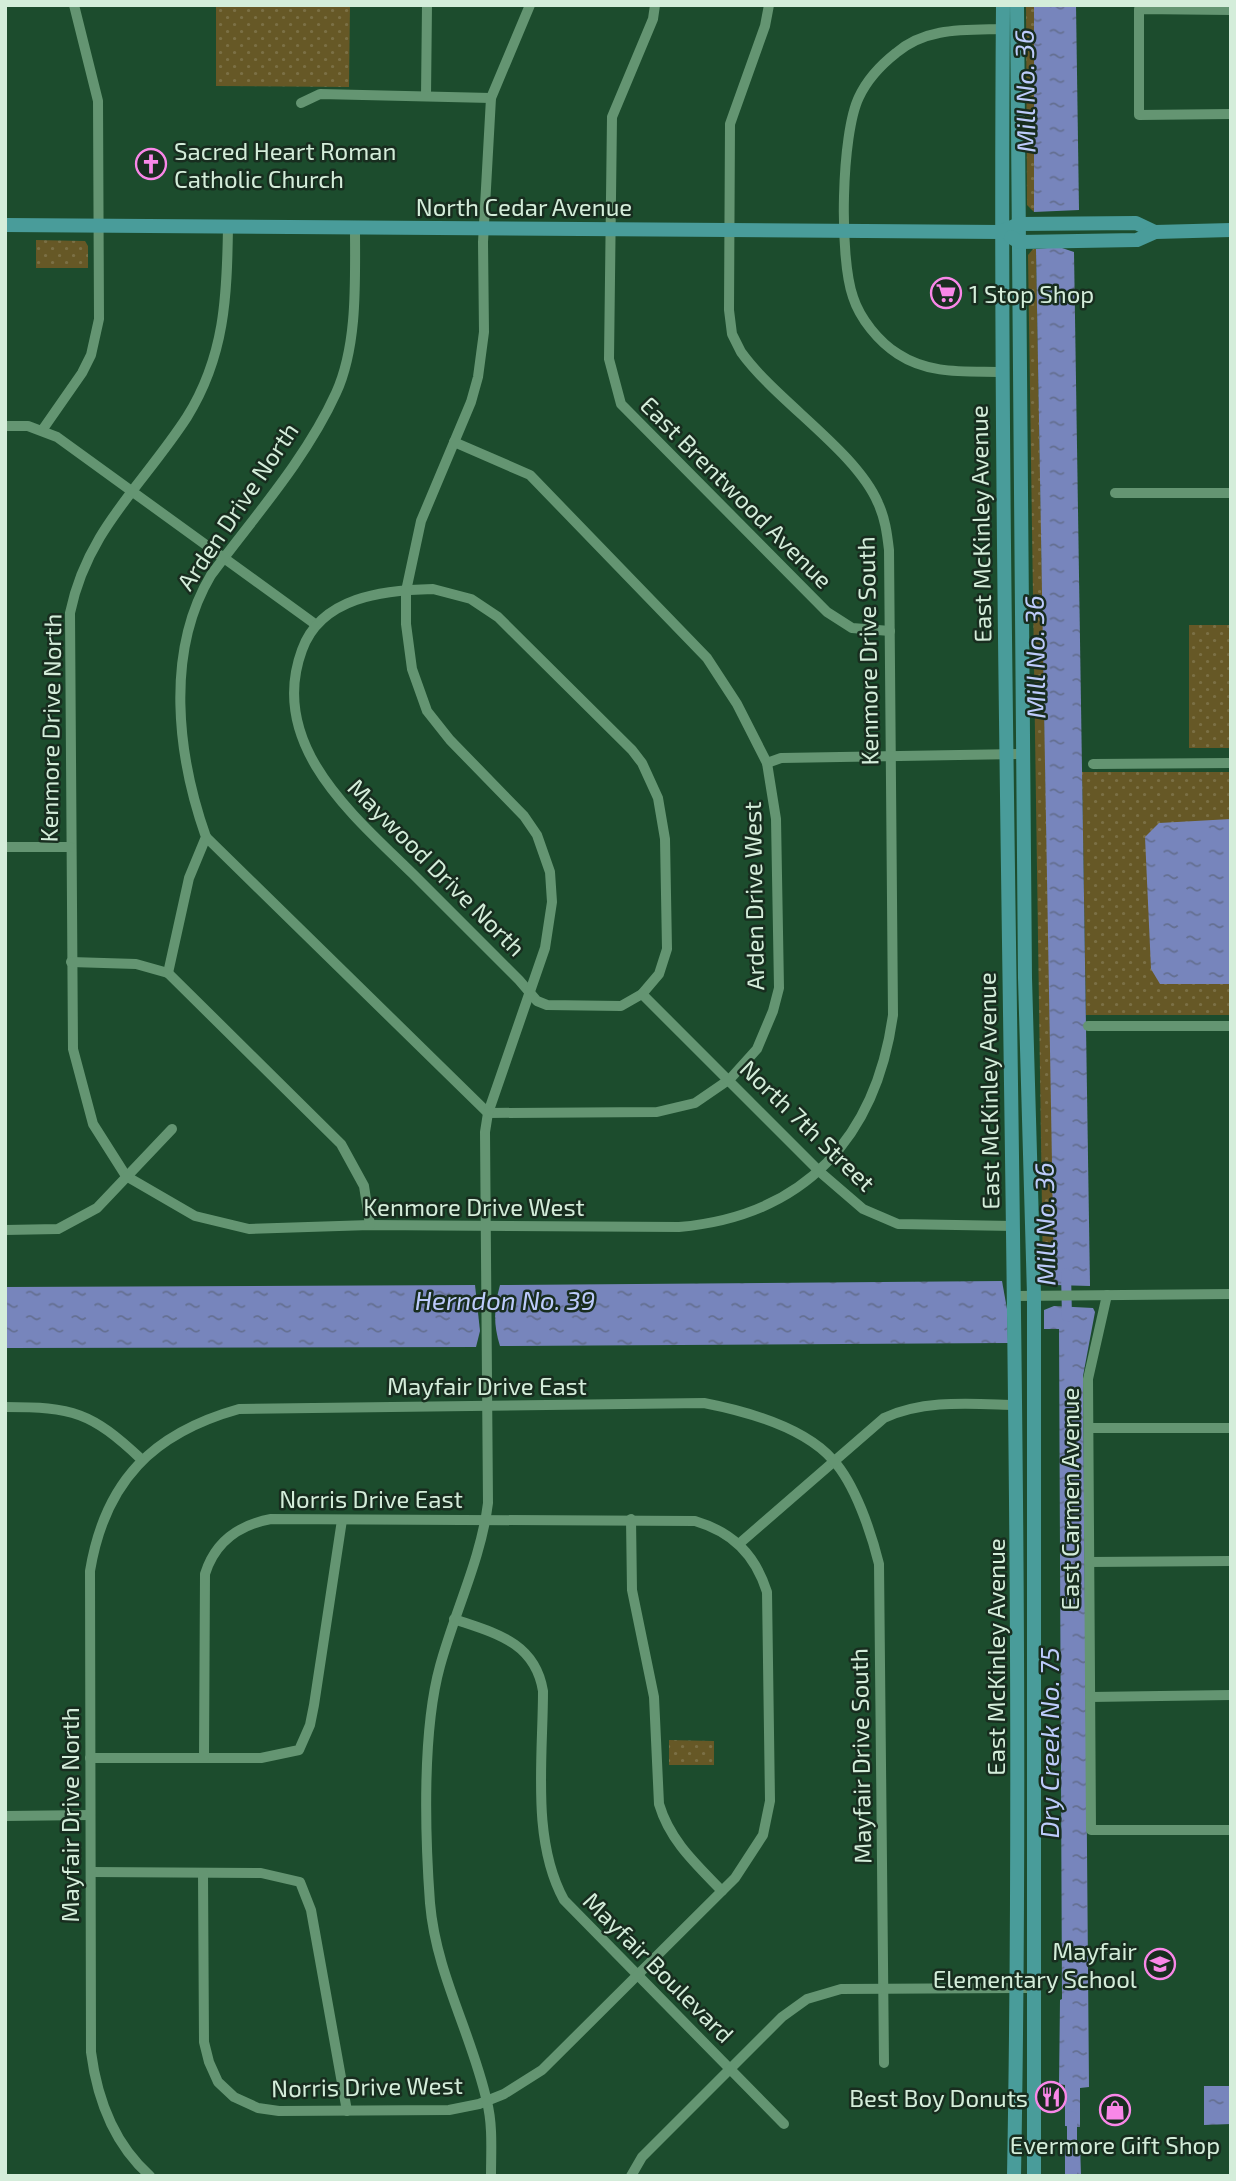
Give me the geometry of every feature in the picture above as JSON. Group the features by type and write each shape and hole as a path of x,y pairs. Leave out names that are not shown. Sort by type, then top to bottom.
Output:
{"main road":[{"name":"East McKinley Avenue","path":"1003,5 1001,232 1005,754 1017,1405 1017,1988 1014,2176"},
{"name":"East McKinley Avenue","path":"1017,5 1026,224 1020,492 1034,1295 1034,2176"},
{"name":"North Cedar Avenue","path":"5,225 1001,232 1026,224 1136,223 1155,232"},
{"name":"North Cedar Avenue","path":"1001,232 1026,242 1137,240 1155,232 1231,230"},
{"path":"1002,415 1009,420 1011,427 1012,458 1020,492"},
{"path":"1010,1067 1018,1096 1020,1139 1030,1148"},
{"path":"1017,1405 1026,1416 1027,1485 1034,1518"},
{"path":"1016,2093 1026,2132 1026,2176"}],"street":[{"path":"43,429 82,373 96,337 100,301 98,101 74,5"},
{"path":"426,96 427,5"},
{"path":"491,2176 487,2102 446,1984 434,1931 429,1884 431,1710 454,1619 486,1519 488,1113 550,925 550,872 544,850 524,816 450,740 427,711 412,669 406,624 406,592 421,521 471,401 482,352 484,229 491,98 530,5"},
{"name":"East Brentwood Avenue","path":"655,5 653,19 612,117 609,359 621,404 827,612 852,628 890,631"},
{"name":"Kenmore Drive South","path":"769,5 765,26 730,124 727,230 732,334 741,352 860,474 878,502 886,523 889,550 893,1014 888,1048 870,1102 857,1126 820,1171"},
{"path":"1231,10 1139,9 1139,115 1231,114"},
{"path":"1002,372 936,370 910,361 888,347 869,325 853,299 847,267 846,231 847,139 858,99 864,88 883,65 913,41 946,31 1003,29"},
{"path":"301,103 320,94 491,98"},
{"name":"Kenmore Drive North","path":"127,1176 93,1124 74,1049 71,962 70,613 82,567 95,543 187,417 214,358 227,302 228,227"},
{"name":"Arden Drive North","path":"206,837 186,773 183,745 183,670 191,615 200,594 294,463 337,391 355,316 355,228"},
{"path":"5,426 43,429 225,556 315,624 352,600 406,592 446,591 486,606 623,740 642,763 655,789 663,819 667,949 659,974 642,994 621,1006 547,1005 529,993"},
{"name":"Arden Drive West","path":"454,442 530,475 707,658 737,704 767,763 776,819 779,988 765,1035 730,1079 695,1102 657,1112 488,1113"},
{"path":"1115,493 1231,493"},
{"name":"Maywood Drive North","path":"315,624 298,660 295,685 302,736 312,762 341,804 519,979 529,993"},
{"path":"767,763 781,758 1023,754"},
{"path":"1093,764 1231,763"},
{"path":"168,973 189,878 206,837 488,1113"},
{"path":"5,847 70,847"},
{"path":"71,962 136,964 168,973 341,1144 364,1186 370,1226"},
{"name":"North 7th Street","path":"642,994 820,1171 863,1209 898,1224 1014,1226"},
{"path":"1088,1026 1231,1026"},
{"path":"5,1230 58,1228 97,1208 172,1129"},
{"name":"Kenmore Drive West","path":"127,1176 195,1216 249,1228 486,1228 702,1225 753,1211 820,1171"},
{"path":"1016,1296 1231,1294"},
{"name":"East Carmen Avenue","path":"1107,1295 1088,1379 1091,1830 1231,1830"},
{"name":"Mayfair Drive East","path":"141,1459 181,1430 239,1409 704,1404 744,1411 775,1424 800,1436 833,1459"},
{"path":"740,1543 833,1459 884,1418 905,1408 932,1404 1017,1405"},
{"path":"5,1407 54,1408 80,1413 107,1428 141,1459"},
{"path":"1089,1428 1231,1428"},
{"name":"Mayfair Drive North","path":"141,1459 106,1513 93,1556 89,1589 93,2065 109,2121 144,2174"},
{"name":"Mayfair Drive South","path":"833,1459 863,1512 878,1564 884,2063"},
{"name":"Norris Drive East","path":"204,1757 202,1593 209,1561 225,1539 257,1522 486,1519 695,1521 711,1526 740,1543"},
{"path":"631,1519 632,1590 654,1697 659,1804 664,1820 682,1850 722,1891"},
{"path":"90,1758 261,1758 299,1750 310,1725 314,1705 342,1520"},
{"name":"Norris Drive West","path":"203,1873 204,2042 212,2072 234,2097 258,2108 449,2110 487,2102 542,2070 722,1891 758,1847 770,1801 769,1606 759,1570 740,1543"},
{"path":"1089,1562 1231,1561"},
{"name":"Mayfair Boulevard","path":"454,1619 509,1639 522,1648 536,1665 543,1691 543,1832 549,1869 570,1909 784,2124"},
{"path":"1090,1697 1231,1695"},
{"path":"5,1816 90,1815"},
{"path":"91,1872 276,1874 300,1882 311,1910 347,2110"},
{"path":"631,2176 642,2157 782,2017 807,1999 841,1989 1034,1988"}],"shaded area":[{"path":"216,5 350,5 349,87 216,86"},
{"path":"1026,5 1034,5 1034,212 1027,205"},
{"path":"36,240 85,241 88,246 88,268 36,268"},
{"path":"1036,249 1055,1285 1050,1285 1043,1278 1028,255"},
{"path":"1189,625 1231,625 1231,748 1189,748"},
{"path":"1082,772 1231,772 1231,1015 1086,1015"},
{"path":"669,1740 714,1741 714,1765 669,1765"}],"water":[{"path":"1034,5 1076,5 1079,210 1034,212"},
{"path":"1059,247 1074,252 1090,1286 1055,1285 1054,1279 1036,249"},
{"path":"1231,819 1231,984 1160,984 1151,969 1145,837 1159,823"},
{"name":"Herndon No. 39","path":"1002,1281 1007,1309 1008,1343 500,1346 495,1323 500,1285"},
{"path":"475,1285 480,1331 476,1347 5,1348 5,1287"},
{"path":"1054,1306 1093,1308 1095,1312 1083,1376 1089,2087 1080,2088 1080,2127 1065,2126 1065,2085 1059,2084 1062,1999 1059,1329 1044,1329 1044,1310"},
{"path":"1204,2086 1231,2086 1231,2124 1204,2125"},
{"path":"1065,2142 1080,2142 1081,2176 1065,2176"}],"waterway":[{"name":"Mill No. 36","path":"1066,1273 1067,1317"},
{"name":"Dry Creek No. 75","path":"1072,2116 1072,2176"}],"place":[{"name":"Sacred Heart Roman Catholic Church","path":"151,164"},
{"name":"1 Stop Shop","path":"946,293"},
{"name":"Mayfair Elementary School","path":"1160,1964"},
{"name":"Best Boy Donuts","path":"1051,2097"},
{"name":"Evermore Gift Shop","path":"1115,2110"}]}
